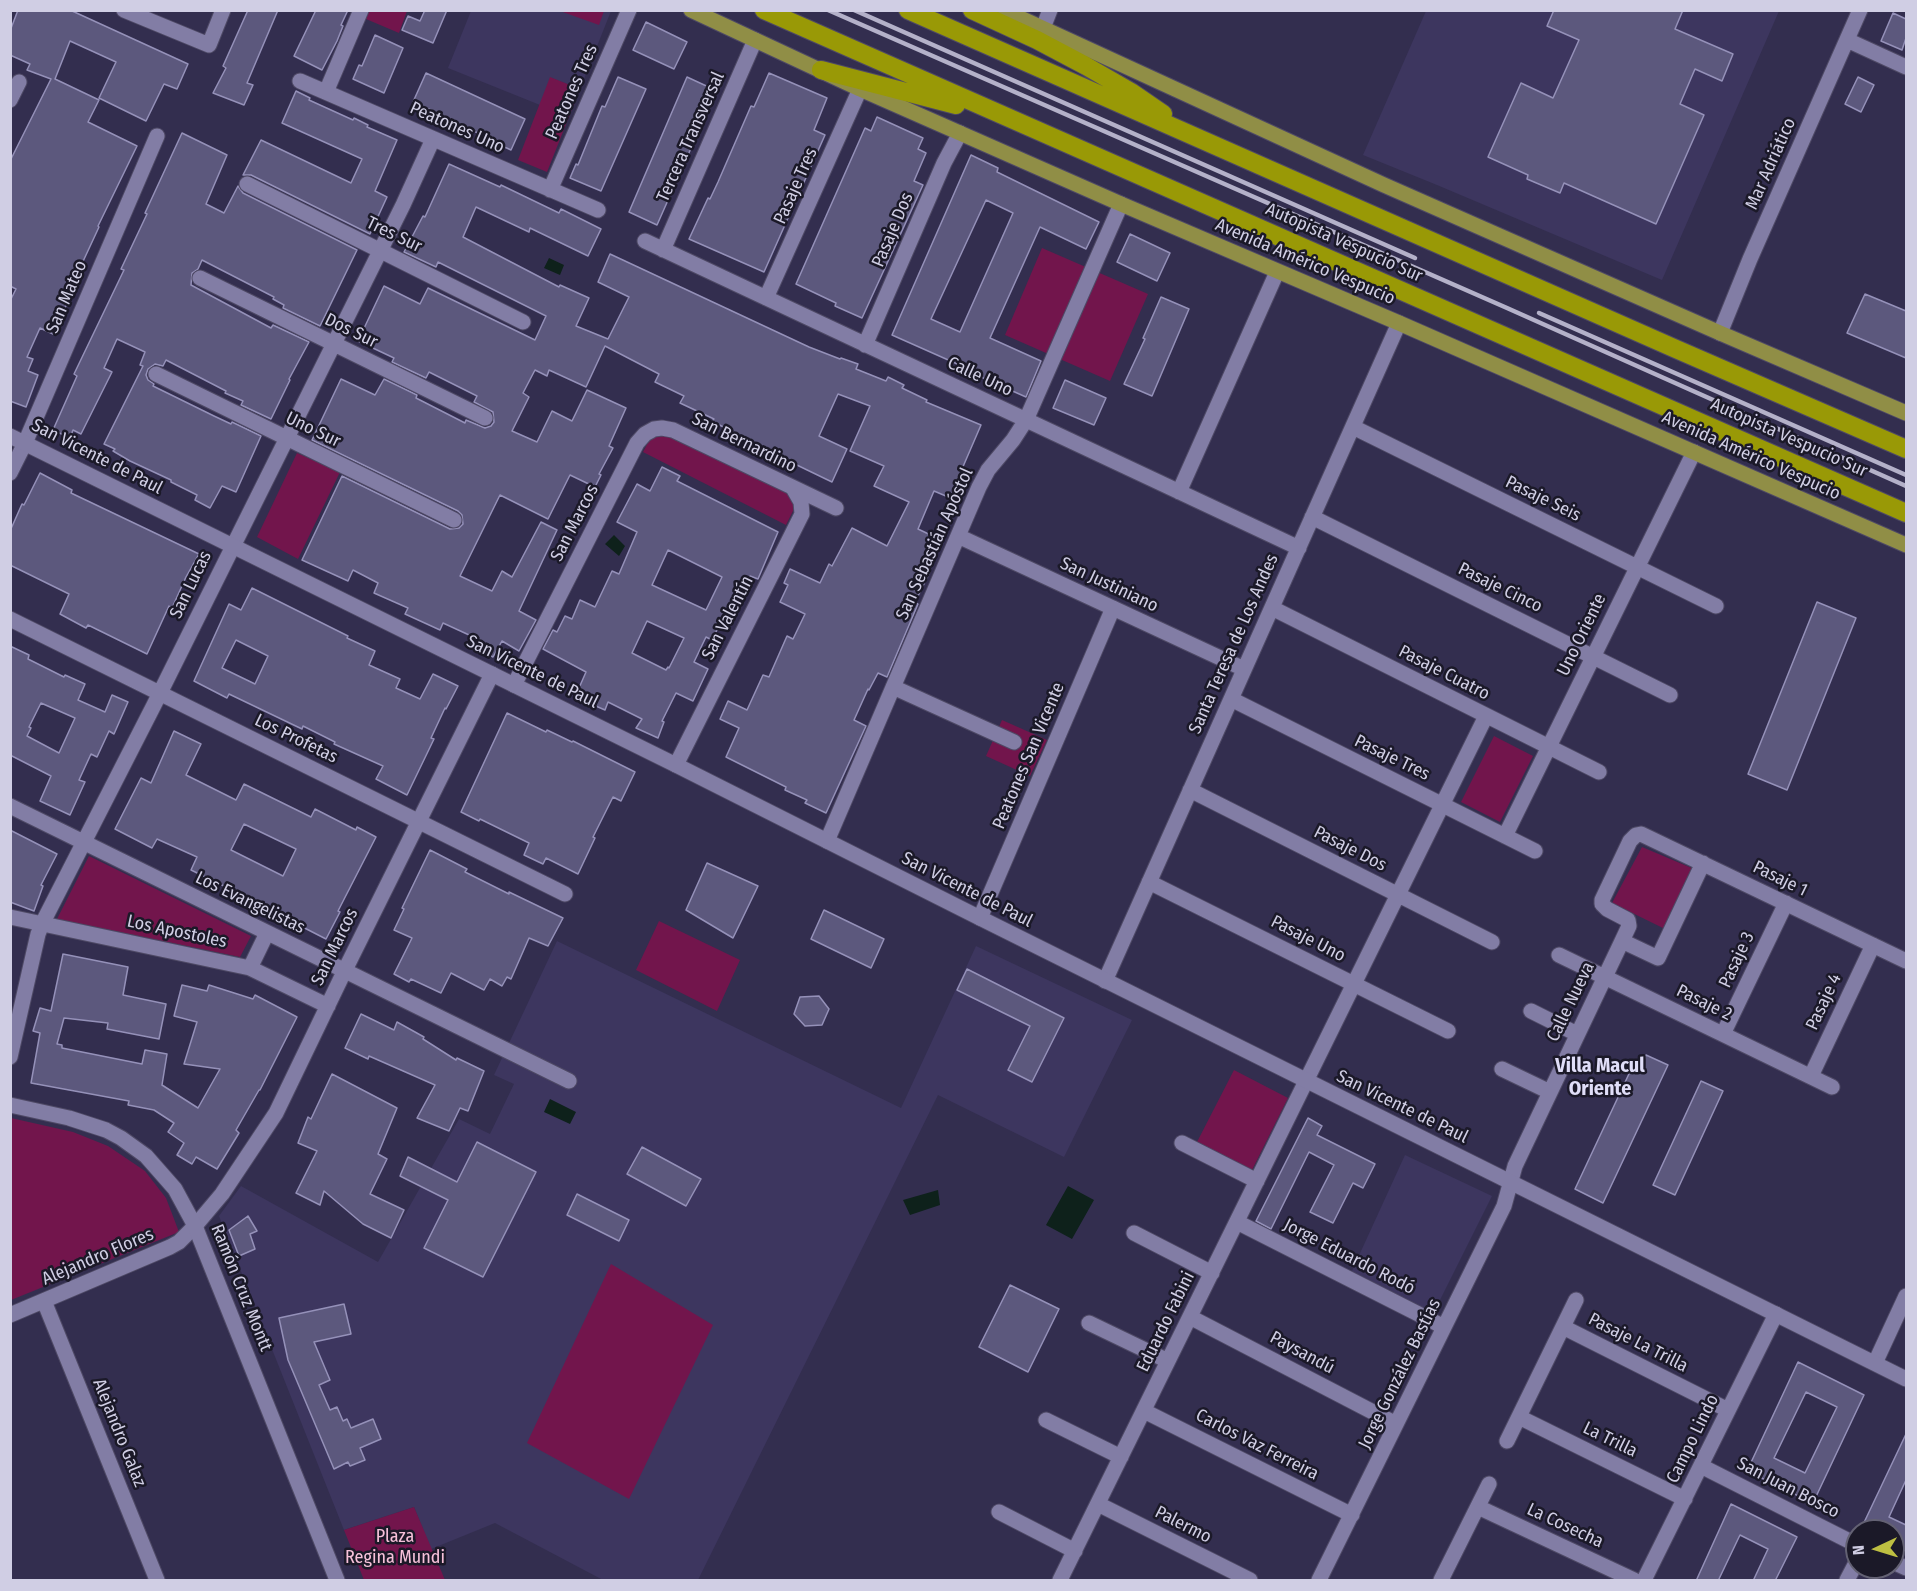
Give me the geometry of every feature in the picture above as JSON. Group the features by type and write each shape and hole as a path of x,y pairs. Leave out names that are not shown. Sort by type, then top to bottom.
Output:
{"highway":[{"name":"Autopista Vespucio Sur","path":"764,10 1906,513"},
{"name":"Autopista Vespucio Sur","path":"908,10 1906,449"},
{"path":"972,10 1086,66 1131,92 1196,137"},
{"path":"821,70 1008,118"}],"main road":[{"name":"Avenida Américo Vespucio","path":"691,10 860,89 1121,204 1906,545"},
{"path":"1003,10 1384,185 1906,413"}],"street":[{"path":"124,10 209,45 223,10"},
{"path":"326,92 361,10"},
{"name":"Peatones Tres","path":"550,190 629,10"},
{"path":"1043,28 1050,10"},
{"name":"Mar Adriático","path":"1720,333 1750,259 1860,10"},
{"name":"Tercera Transversal","path":"663,250 755,40"},
{"path":"1847,40 1906,67"},
{"name":"Peatones Uno","path":"300,81 598,210"},
{"path":"10,100 19,82"},
{"name":"Pasaje Tres","path":"766,298 860,89"},
{"name":"Pasaje Dos","path":"865,345 944,163 960,133"},
{"name":"San Mateo","path":"10,473 157,136"},
{"name":"San Lucas","path":"10,1058 42,924 381,250 433,139"},
{"name":"Tres Sur","path":"247,184 523,322"},
{"name":"San Sebastián Apóstol","path":"827,841 978,487 1026,420 1121,204"},
{"name":"Calle Uno","path":"645,242 1299,548"},
{"path":"1179,492 1277,272"},
{"name":"Dos Sur","path":"200,278 485,418"},
{"name":"Santa Teresa de Los Andes","path":"1105,981 1399,323"},
{"name":"Uno Sur","path":"156,374 454,520"},
{"name":"Pasaje Seis","path":"1353,427 1716,606"},
{"name":"San Bernardino","path":"637,442 654,429 673,430 836,508"},
{"name":"San Vicente de Paul","path":"10,436 676,765 1906,1379"},
{"name":"San Marcos","path":"514,685 637,442"},
{"name":"Uno Oriente","path":"1505,836 1694,452"},
{"name":"San Valentín","path":"676,765 802,514 801,502 793,488"},
{"name":"Pasaje Cinco","path":"1312,517 1670,695"},
{"name":"San Justiniano","path":"958,536 1244,669"},
{"name":"Peatones San Vicente","path":"980,918 1113,608"},
{"name":"Pasaje Cuatro","path":"1272,608 1599,772"},
{"name":"Los Profetas","path":"10,619 565,894"},
{"name":"San Marcos","path":"195,1226 222,1194 276,1113 492,674"},
{"path":"893,687 1014,742"},
{"name":"Pasaje Tres","path":"1231,699 1535,851"},
{"path":"1307,1081 1486,716"},
{"name":"Pasaje Dos","path":"1190,790 1492,942"},
{"name":"Los Evangelistas","path":"10,806 569,1081"},
{"name":"Pasaje 1","path":"1622,941 1629,926 1628,920 1607,909 1602,900 1630,841 1636,835 1646,836 1906,961"},
{"path":"1622,941 1658,958 1703,863"},
{"name":"Pasaje Uno","path":"1149,882 1448,1031"},
{"name":"Pasaje 3","path":"1723,1034 1786,903"},
{"name":"Los Apostoles","path":"10,917 250,968 328,1006"},
{"path":"250,968 267,933"},
{"name":"Calle Nueva","path":"1511,1182 1515,1166 1622,941"},
{"name":"Pasaje 4","path":"1811,1076 1873,945"},
{"name":"Pasaje 2","path":"1559,955 1832,1087"},
{"path":"1531,1011 1577,1034"},
{"path":"1502,1069 1550,1092"},
{"name":"Eduardo Fabini","path":"1060,1581 1307,1081"},
{"name":"Ramón Cruz Montt","path":"10,1105 88,1123 106,1130 135,1147 171,1182 195,1226 337,1581"},
{"path":"1182,1143 1257,1181"},
{"name":"Jorge González Bastías","path":"1319,1581 1507,1200 1511,1182"},
{"name":"Jorge Eduardo Rodó","path":"1237,1222 1444,1327"},
{"name":"Alejandro Flores","path":"10,1315 170,1247 179,1242 195,1226"},
{"path":"1134,1233 1212,1273"},
{"path":"1875,1363 1906,1296"},
{"path":"1507,1441 1576,1300"},
{"name":"Alejandro Galaz","path":"44,1301 157,1581"},
{"name":"Campo Lindo","path":"1644,1581 1776,1314"},
{"name":"Paysandú","path":"1190,1317 1396,1424"},
{"path":"1089,1323 1168,1361"},
{"name":"Pasaje La Trilla","path":"1563,1327 1728,1410"},
{"name":"Carlos Vaz Ferreira","path":"1144,1411 1352,1515"},
{"name":"La Trilla","path":"1519,1417 1685,1499"},
{"path":"1046,1420 1121,1457"},
{"name":"San Juan Bosco","path":"1701,1466 1845,1539"},
{"path":"1441,1581 1489,1484"},
{"name":"Palermo","path":"1098,1504 1250,1581"},
{"name":"La Cosecha","path":"1478,1507 1634,1581"},
{"path":"999,1512 1075,1551"}],"shaded area":[{"path":"471,11 611,11 580,89 551,78 540,105 448,68"},
{"path":"1426,11 1779,11 1662,280 1363,155"},
{"path":"549,258 564,265 560,275 544,268"},
{"path":"614,535 625,546 619,556 605,544"},
{"path":"557,941 901,1108 976,946 1132,1020 1064,1157 938,1095 698,1580 603,1580 495,1523 431,1549 414,1507 344,1530 219,1216 241,1186 378,1262 459,1119 490,1134 514,1084 494,1075"},
{"path":"550,1099 576,1112 570,1124 544,1112"},
{"path":"1405,1155 1492,1196 1433,1314 1351,1273"},
{"path":"1068,1186 1094,1200 1072,1239 1046,1225"},
{"path":"938,1190 940,1205 910,1215 903,1200"}],"green space":[{"path":"369,10 407,11 399,33 366,19"},
{"path":"604,10 599,25 560,11"},
{"path":"550,77 580,89 547,172 518,160"},
{"path":"1042,248 1148,294 1110,381 1005,335"},
{"path":"661,431 789,491 795,507 786,525 643,452 650,439"},
{"path":"297,453 340,472 298,559 257,537"},
{"path":"1002,720 1047,740 1030,776 986,756"},
{"path":"1494,736 1533,756 1500,822 1461,802"},
{"path":"1642,847 1694,869 1667,930 1612,903"},
{"path":"89,856 251,936 240,957 57,919"},
{"path":"659,921 740,960 717,1011 636,970"},
{"path":"1234,1070 1288,1098 1252,1170 1197,1142"},
{"path":"11,1118 73,1132 108,1146 145,1171 166,1198 179,1232 11,1300"},
{"path":"611,1264 713,1325 629,1499 527,1443"},
{"name":"Plaza Regina Mundi","path":"414,1507 445,1580 364,1580 344,1530"}],"building":[{"path":"18,10 70,10 188,64 177,89 164,84 146,121 99,98 116,62 70,41 55,79 99,100 88,122 137,146 98,226 73,283 76,284 53,334 40,328 27,357 33,359 28,371 38,375 26,407 10,401 10,301 16,289 10,286 10,161 51,79 27,70 30,64 10,55 10,31"},
{"path":"248,10 278,10 247,83 253,85 244,105 213,93 226,68 223,66"},
{"path":"316,10 348,10 337,41 322,70 294,56"},
{"path":"425,10 447,10 433,43 402,30 408,16 420,21"},
{"path":"1554,10 1683,10 1675,29 1733,54 1722,81 1695,69 1680,104 1704,115 1656,224 1564,183 1560,193 1527,179 1528,175 1488,157 1521,83 1553,98 1579,40 1547,26"},
{"path":"1893,13 1906,19 1906,38 1902,50 1881,41"},
{"path":"646,22 687,42 674,69 633,50"},
{"path":"375,35 403,48 384,93 353,79 359,65 362,66"},
{"path":"426,73 525,119 511,150 498,144 499,142 443,118 444,116 413,102"},
{"path":"769,73 827,98 814,130 825,135 764,272 689,239 718,182 751,106 754,107"},
{"path":"618,77 646,89 601,191 570,178 576,164 578,165 602,106 605,107"},
{"path":"687,77 715,90 693,136 696,137 657,225 629,212"},
{"path":"1858,77 1874,85 1861,112 1845,104"},
{"path":"296,91 310,98 309,100 353,120 354,118 368,125 367,127 397,140 375,191 387,197 370,234 251,175 243,175 261,140 351,183 362,159 282,123"},
{"path":"877,117 923,138 918,149 926,153 914,181 923,185 862,318 796,284 865,128 871,131"},
{"path":"182,133 227,155 206,204 224,213 238,186 243,193 357,250 320,326 283,308 284,305 273,299 274,297 202,260 198,269 192,273 191,285 271,328 273,325 309,342 271,419 241,405 243,401 166,360 163,366 155,364 148,369 146,375 148,380 154,384 153,386 261,436 236,492 222,486 210,508 195,500 197,495 130,461 113,451 115,449 104,444 143,366 140,365 145,352 117,339 104,368 112,372 81,434 73,430 70,438 53,430 77,376 74,374 124,270 121,269"},
{"path":"971,155 998,168 997,172 1099,222 1086,249 1040,227 990,338 1041,361 1026,397 892,335","holes":["986,200 1013,213 960,332 931,319"]},
{"path":"449,164 500,187 501,185 559,213 561,209 601,229 588,256 530,228 529,232 476,207 463,237 559,287 560,285 589,298 576,326 608,339 629,297 598,282 610,254 809,347 858,364 856,369 886,381 888,377 904,385 902,388 927,400 926,402 981,425 962,469 965,470 953,499 934,491 918,529 937,538 922,568 930,572 915,602 918,604 887,677 878,673 854,720 866,726 826,813 805,803 807,800 785,790 786,787 726,757 739,728 720,719 728,701 747,710 763,675 769,677 787,636 793,639 805,614 780,602 788,585 784,583 790,569 820,583 829,564 832,566 852,528 887,546 909,502 874,486 884,466 850,451 870,406 838,394 819,436 847,449 832,482 743,439 712,421 714,419 680,403 684,396 655,382 659,374 605,346 586,387 549,370 547,376 535,370 523,393 529,397 512,431 537,442 552,411 572,421 587,390 626,408 609,446 613,448 599,474 601,475 595,487 570,475 548,519 500,495 460,576 492,591 502,571 512,577 541,522 557,530 519,611 536,620 519,651 502,641 493,657 476,647 480,640 443,623 440,630 405,614 408,608 374,593 378,583 353,570 348,581 302,560 342,476 450,529 459,528 463,524 462,515 458,511 312,440 341,379 375,395 384,379 465,423 466,420 485,428 494,422 493,412 474,402 477,396 429,372 426,378 392,362 394,358 358,341 384,286 420,304 428,288 535,340 546,316 438,262 436,267 404,252 423,216 425,217"},
{"path":"1130,234 1170,253 1157,281 1117,262"},
{"path":"1865,294 1906,311 1906,358 1847,333"},
{"path":"1161,297 1189,309 1152,396 1124,384"},
{"path":"1065,380 1106,398 1094,425 1053,408"},
{"path":"662,467 680,476 677,481 778,532 758,579 750,576 730,617 725,614 712,640 706,637 694,662 708,669 693,701 676,693 662,721 664,722 658,738 636,728 642,719 608,702 605,710 575,697 586,672 543,649 553,630 557,632 565,616 572,619 580,600 595,607 612,571 619,574 637,532 617,522 637,484 650,491","holes":["668,550 722,577 706,610 652,585","647,621 684,638 666,670 632,653"]},
{"path":"40,473 72,490 71,493 199,554 172,608 169,606 147,654 88,625 86,628 60,614 69,594 10,565 10,531"},
{"path":"252,588 375,651 369,665 400,679 396,688 420,699 433,674 458,686 445,708 431,738 434,739 407,795 376,779 383,766 334,744 335,742 303,726 302,729 229,694 227,698 194,681 229,604 241,610","holes":["236,640 268,656 255,684 222,668"]},
{"path":"1817,602 1856,618 1787,790 1748,774"},
{"path":"10,646 29,655 28,659 64,677 65,675 85,684 78,700 105,712 112,695 128,702 114,734 109,731 97,757 91,754 79,780 85,782 70,815 40,801 51,776 10,755","holes":["41,703 75,718 59,753 27,736"]},
{"path":"507,713 546,732 547,730 573,741 635,772 621,801 613,797 578,874 546,858 543,864 524,855 529,843 461,812"},
{"path":"174,731 201,744 186,775 236,800 244,784 311,817 315,809 356,830 357,827 376,837 326,939 285,918 284,921 265,911 267,907 191,870 197,857 157,839 152,848 115,829 141,778 151,783","holes":["244,824 296,849 283,876 231,850"]},
{"path":"10,830 57,854 41,885 43,886 34,911 10,902"},
{"path":"430,850 467,869 465,872 563,918 548,946 529,938 511,979 507,977 502,986 490,979 484,990 451,973 441,993 394,974 412,938 394,930"},
{"path":"707,863 758,886 733,938 686,910"},
{"path":"824,910 884,939 871,968 811,939"},
{"path":"63,954 128,967 123,995 166,1004 159,1039 107,1029 108,1023 64,1018 57,1044 62,1045 62,1048 142,1064 145,1050 167,1054 162,1085 198,1108 220,1069 184,1064 197,1022 174,1016 182,985 207,991 209,985 253,999 255,995 297,1017 260,1090 236,1130 239,1133 217,1169 196,1157 192,1164 177,1155 184,1143 168,1132 174,1123 154,1110 128,1105 129,1101 31,1083 40,1033 33,1031 40,1008 51,1011"},
{"path":"967,969 1064,1018 1032,1082 1008,1070 1030,1026 957,990"},
{"path":"819,996 829,1009 822,1025 805,1026 794,1014 800,997"},
{"path":"361,1014 394,1030 397,1022 424,1037 423,1039 456,1060 457,1058 484,1071 468,1111 460,1108 449,1131 417,1118 435,1085 345,1048"},
{"path":"1646,1055 1668,1065 1603,1203 1575,1189 1635,1061 1642,1065"},
{"path":"332,1074 397,1108 378,1154 387,1159 370,1194 404,1210 391,1238 363,1224 324,1191 320,1205 296,1193 317,1151 298,1143 308,1117 311,1119"},
{"path":"1701,1081 1723,1091 1675,1195 1653,1185"},
{"path":"1308,1118 1322,1126 1317,1135 1375,1164 1363,1188 1353,1183 1333,1223 1310,1212 1334,1165 1309,1152 1271,1229 1256,1221"},
{"path":"477,1142 536,1172 483,1277 424,1248 448,1200 400,1176 408,1157 457,1182"},
{"path":"642,1147 701,1179 686,1206 627,1174"},
{"path":"577,1194 629,1220 619,1241 567,1215"},
{"path":"248,1216 257,1231 250,1234 255,1249 239,1256 229,1230"},
{"path":"1010,1285 1059,1309 1028,1372 979,1347"},
{"path":"344,1304 351,1334 314,1342 330,1380 319,1385 330,1410 337,1407 343,1421 347,1419 351,1428 373,1419 381,1439 360,1448 365,1460 350,1466 348,1462 334,1469 288,1360 279,1318"},
{"path":"1798,1362 1864,1395 1813,1503 1747,1471","holes":["1806,1392 1837,1407 1805,1473 1774,1458"]},
{"path":"1906,1434 1906,1480 1889,1517 1893,1519 1866,1519"},
{"path":"1731,1504 1797,1537 1775,1581 1753,1581 1768,1549 1740,1535 1718,1581 1696,1581"},
{"path":"1905,1525 1906,1525 1905,1551"}],"railway":[{"path":"828,10 1906,486"},
{"path":"854,10 1415,258"},
{"path":"1539,313 1906,475"}],"district":[{"name":"Villa Macul Oriente","path":"1600,1078"}]}
